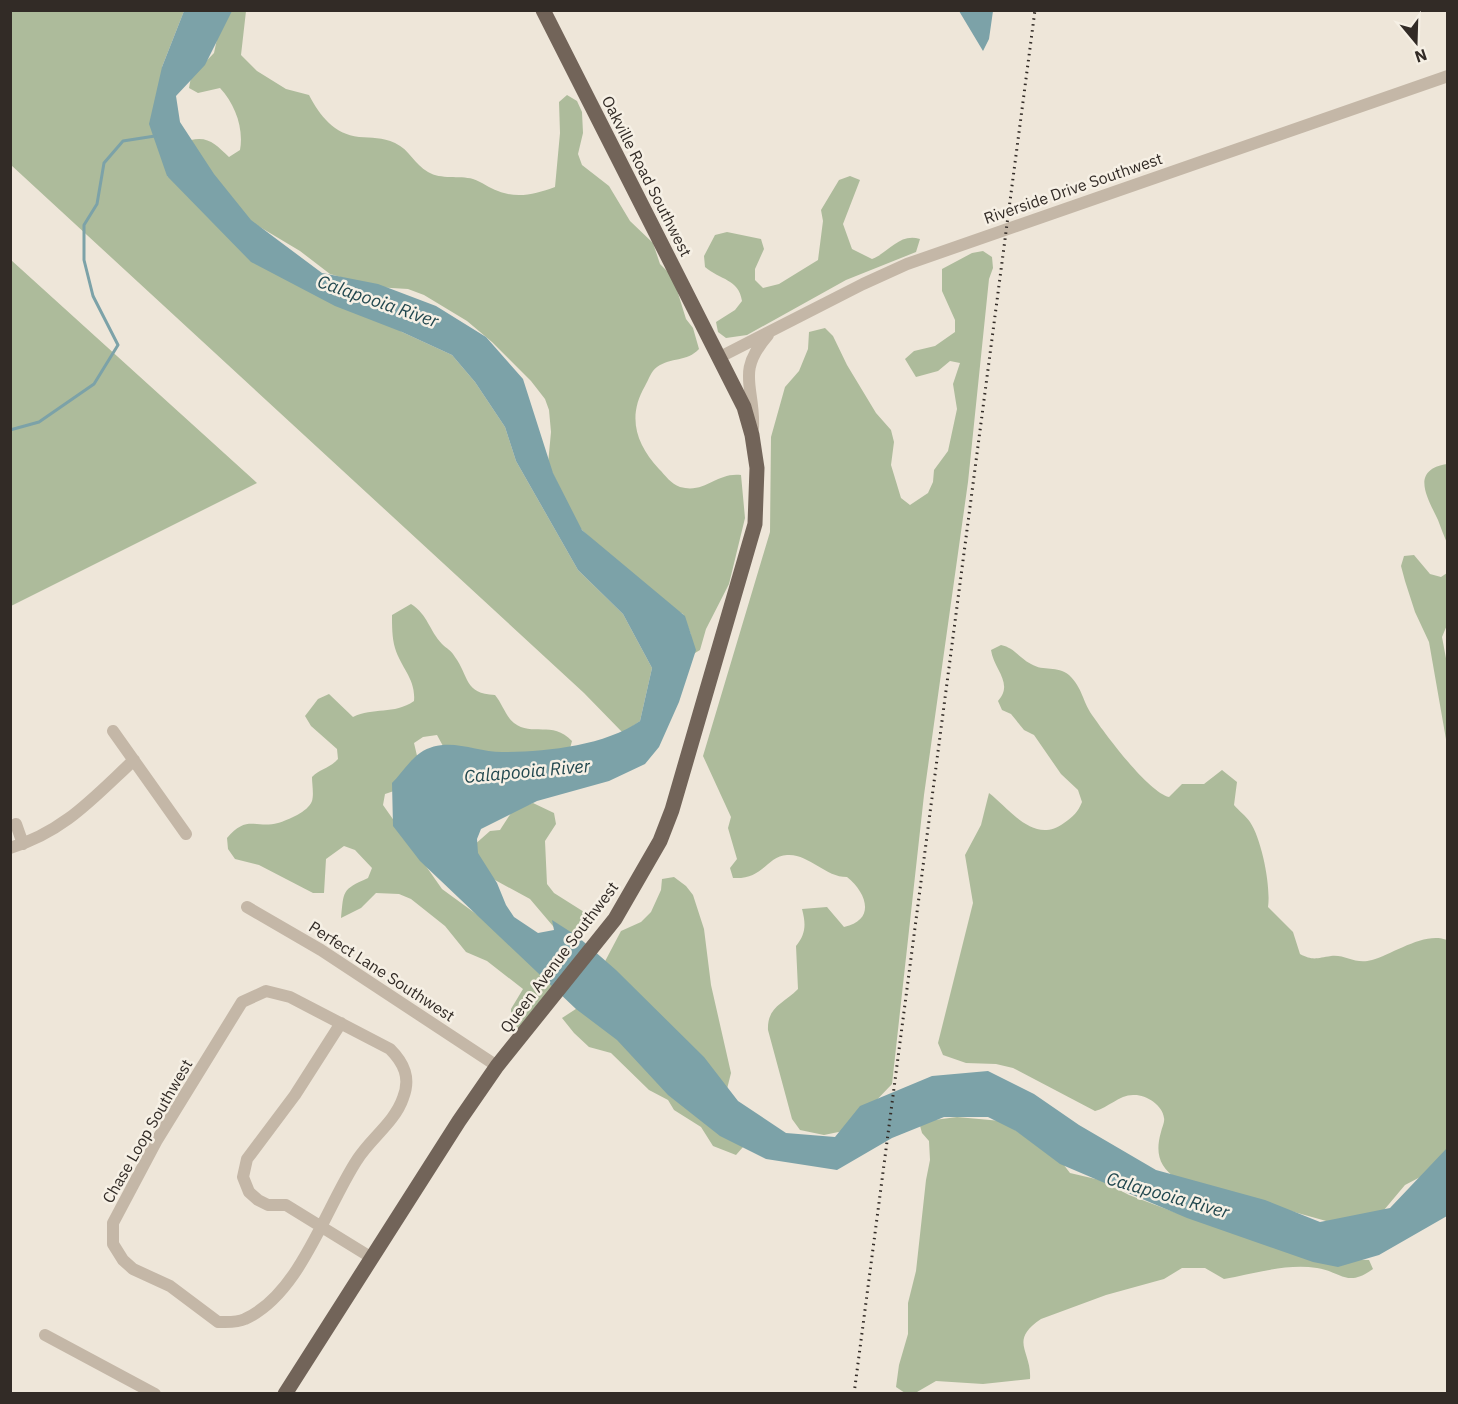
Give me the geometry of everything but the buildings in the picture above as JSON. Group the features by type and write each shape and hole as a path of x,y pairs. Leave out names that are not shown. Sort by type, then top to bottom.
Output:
{"main road":[{"name":"Oakville Road Southwest","path":"543,10 720,357"},
{"name":"Queen Avenue Southwest","path":"285,1394 497,1066 602,935 631,893 666,825 752,537 758,498 752,435 744,407 720,357"}],"street":[{"name":"Riverside Drive Southwest","path":"720,357 863,284 933,254 1448,76"},
{"path":"752,435 754,410 747,387 749,366 758,347 772,330"},
{"path":"113,731 186,834"},
{"path":"10,848 37,840 65,823 134,760"},
{"path":"16,824 23,844"},
{"name":"Perfect Lane Southwest","path":"247,907 321,950 497,1066"},
{"name":"Chase Loop Southwest","path":"266,992 278,992 341,1023 390,1049 401,1060 406,1075 406,1087 398,1109 359,1157 338,1190 284,1289 245,1320 218,1322 170,1286 133,1269 123,1260 113,1244 113,1223 127,1195 242,1002 266,992"},
{"path":"341,1023 295,1095 247,1159 243,1178 249,1192 258,1200 268,1205 286,1205 372,1258"},
{"path":"45,1335 155,1394"}],"green space":[{"path":"10,11 184,11 162,67 167,176 402,332 452,355 475,382 505,427 516,461 578,570 623,614 652,668 640,721 623,733 584,693 11,165"},
{"path":"223,11 246,11 241,55 257,71 286,89 309,95 323,117 335,128 350,135 395,143 405,149 423,169 433,174 473,179 505,193 526,195 555,187 560,133 559,102 567,95 577,101 582,112 583,133 578,154 582,165 609,186 630,221 653,243 660,264 673,277 686,319 693,328 699,349 689,356 662,364 652,373 639,397 636,409 635,419 640,440 651,460 677,486 697,488 725,477 741,475 745,518 729,584 706,629 700,650 690,656 691,635 683,614 655,600 579,527 548,464 551,432 549,410 545,399 531,381 492,342 467,321 424,295 408,289 375,287 330,274 300,251 248,220 231,206 191,140 208,140 229,157 240,150 241,133 237,117 225,94 220,88 198,93 189,88 191,77 214,53"},
{"path":"850,176 860,180 843,224 852,249 872,259 900,241 913,238 920,239 916,252 846,280 747,335 726,338 718,332 716,322 735,310 742,301 733,284 705,267 704,256 715,235 727,232 761,239 764,249 755,269 755,280 763,288 779,284 818,260 823,221 821,210 839,180"},
{"path":"983,251 992,257 993,268 989,279 968,482 924,795 892,1084 848,1130 824,1135 800,1130 792,1119 768,1030 768,1022 777,1006 798,989 796,946 804,929 802,909 827,907 844,927 861,918 865,905 863,898 854,883 847,877 831,873 795,855 780,856 758,872 743,878 733,878 730,868 737,859 728,828 731,817 703,756 770,532 771,437 785,387 799,371 808,349 809,332 825,328 833,336 847,365 876,413 891,430 894,442 891,465 901,498 910,505 928,493 933,482 934,470 948,451 957,409 953,384 960,363 950,361 938,371 916,377 905,359 914,351 935,346 955,332 955,320 942,291 942,269 972,253"},
{"path":"11,260 257,483 11,606"},
{"path":"1448,464 1447,543 1424,486 1428,472"},
{"path":"1414,555 1430,574 1441,577 1447,573 1447,625 1442,637 1448,669 1447,745 1429,642 1415,612 1401,566 1404,556"},
{"path":"411,604 425,618 442,644 454,655 472,688 485,694 495,695 509,717 521,727 557,731 572,741 569,752 449,757 437,735 423,737 414,743 418,760 406,787 385,794 383,805 442,889 483,919 554,987 518,1028 511,1020 511,1009 523,989 487,961 466,952 445,926 411,899 399,894 376,893 361,908 341,918 346,892 368,878 372,868 355,850 344,846 326,859 324,893 313,893 259,865 235,859 228,849 227,838 240,826 278,823 306,809 313,798 312,777 338,759 337,749 311,726 305,716 318,699 329,694 353,717 368,712 399,708 414,701 413,686 395,648 392,627 392,615"},
{"path":"1001,645 1010,648 1027,662 1036,666 1060,670 1069,675 1107,736 1139,774 1160,793 1169,797 1182,784 1204,784 1222,770 1237,782 1234,805 1250,822 1262,852 1267,876 1268,907 1293,932 1300,954 1312,958 1341,956 1366,961 1429,938 1447,940 1447,1163 1405,1185 1384,1210 1344,1226 1177,1179 1166,1170 1160,1159 1158,1147 1164,1118 1157,1105 1148,1098 1138,1095 1128,1096 1095,1111 1013,1068 996,1064 966,1063 943,1055 938,1043 973,903 965,855 981,825 989,793 1024,823 1043,830 1053,829 1067,821 1082,802 1078,790 1061,774 1034,735 1024,730 1011,714 1002,710 998,701 1004,688 1004,682 991,650"},
{"path":"533,803 554,813 556,824 545,841 547,884 554,893 592,917 591,928 580,934 558,932 530,899 495,880 479,865 473,846 490,831 500,830 513,810"},
{"path":"674,877 693,895 704,929 711,985 731,1073 726,1093 743,1147 736,1155 713,1146 701,1127 674,1110 668,1100 649,1090 611,1053 589,1047 562,1018 582,1005 621,931 641,922 651,912 661,890 662,879"},
{"path":"957,1117 1001,1121 1057,1156 1070,1173 1100,1180 1129,1195 1174,1212 1338,1259 1369,1260 1373,1269 1364,1275 1350,1278 1317,1268 1294,1267 1224,1279 1205,1268 1182,1268 1164,1279 1106,1295 1041,1319 1031,1327 1024,1340 1030,1379 983,1384 936,1381 917,1392 905,1393 896,1387 899,1365 908,1334 908,1303 916,1271 930,1160 929,1141 922,1133 919,1122"}],"water":[{"name":"Calapooia River","path":"184,11 232,11 205,65 176,96 180,122 214,174 251,220 322,273 378,284 436,306 486,337 523,379 553,473 582,530 685,616 696,650 679,702 659,747 645,764 609,781 537,801 481,829 477,839 478,853 497,883 514,917 538,933 554,930 552,920 577,936 616,970 704,1057 738,1101 786,1133 835,1137 860,1106 932,1076 988,1071 1034,1094 1079,1125 1156,1170 1265,1200 1320,1222 1390,1208 1447,1148 1447,1216 1379,1255 1338,1267 1313,1262 1187,1218 1060,1164 1016,1131 988,1117 944,1117 892,1138 837,1170 766,1159 720,1136 668,1095 617,1040 576,1009 420,861 393,826 392,783 416,756 440,745 519,752 574,746 609,736 640,721 652,668 623,614 578,570 516,461 505,427 475,382 452,355 402,332 335,306 251,262 167,176 149,124 162,67"},
{"path":"959,11 993,11 989,39 983,51"}],"waterway":[{"path":"10,430 39,422 94,384 118,345 93,296 84,260 84,225 97,204 104,163 123,141 155,136"}],"railway":[{"path":"854,1394 1035,10"}]}
